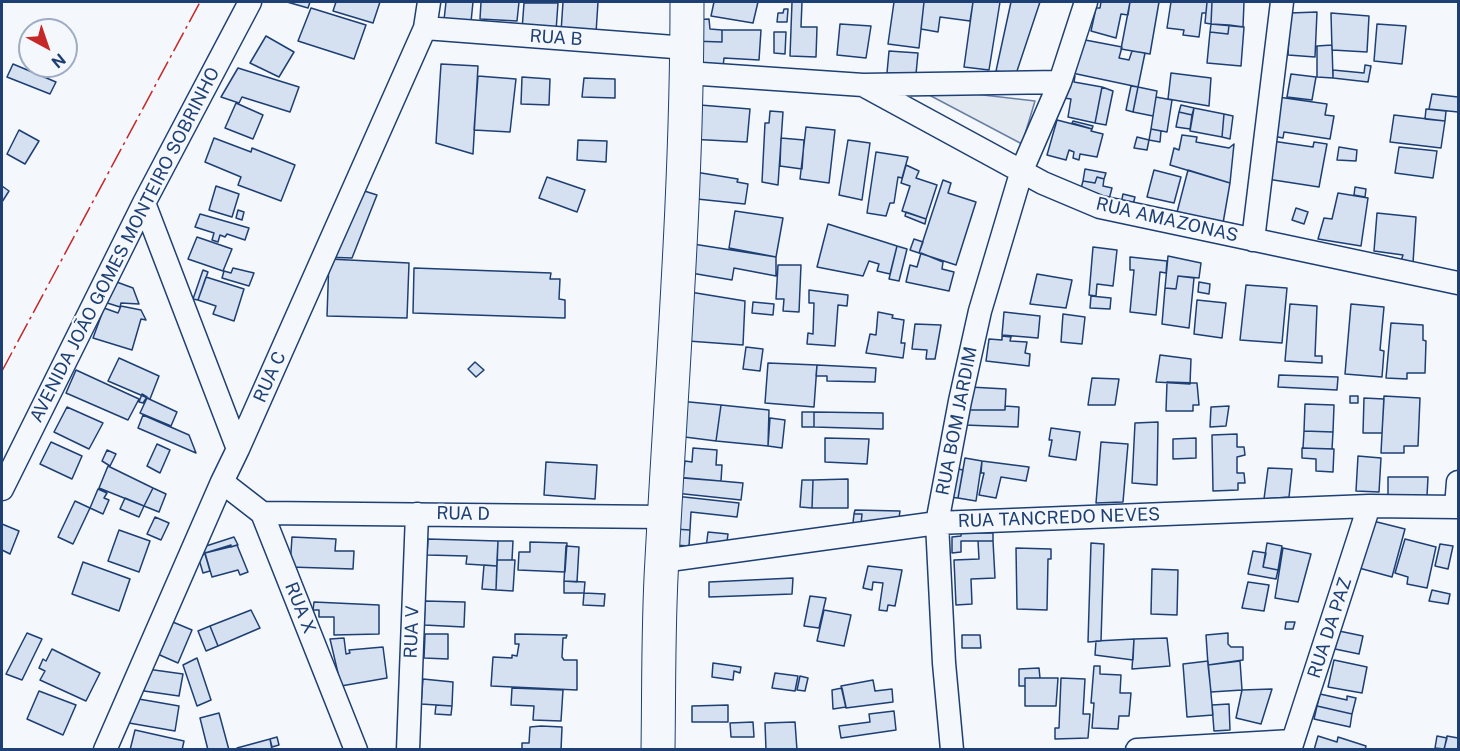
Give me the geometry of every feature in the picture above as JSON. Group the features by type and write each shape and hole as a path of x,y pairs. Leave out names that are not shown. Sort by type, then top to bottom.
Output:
{"main road":[{"path":"658,750 662,561 676,316 687,60 687,2"}],"street":[{"name":"AVENIDA JOÃO GOMES MONTEIRO SOBRINHO","path":"2,489 144,204 250,2"},
{"name":"RUA C","path":"105,750 425,28 429,2"},
{"path":"1060,82 1086,2"},
{"path":"1253,240 1282,2"},
{"name":"RUA B","path":"425,28 687,60"},
{"name":"RUA AMAZONAS","path":"687,60 863,85 1060,82"},
{"name":"RUA BOM JARDIM","path":"952,750 944,663 937,523 980,311 1022,170 1060,82"},
{"name":"RUA AMAZONAS","path":"863,85 1043,183 1100,207 1458,283"},
{"path":"144,204 238,449"},
{"path":"222,482 262,513"},
{"path":"1457,507 1458,482"},
{"name":"RUA TANCREDO NEVES","path":"662,561 937,523 1370,506 1457,507"},
{"name":"RUA DA PAZ","path":"1291,745 1370,506"},
{"name":"RUA D","path":"262,513 664,517"},
{"name":"RUA X","path":"262,513 356,750"},
{"name":"RUA V","path":"408,750 417,514"},
{"path":"1137,750 1291,745"}],"shaded area":[{"path":"914,87 1035,101 1022,144"}],"building":[{"path":"287,2 310,2 308,8"},
{"path":"336,2 380,2 373,23 333,11"},
{"path":"446,2 473,2 471,22 444,20"},
{"path":"481,2 519,2 517,21 480,19"},
{"path":"563,2 598,2 596,33 561,32"},
{"path":"714,2 758,2 753,23 711,16"},
{"path":"792,2 802,2 801,27 817,27 816,57 790,56"},
{"path":"894,2 924,2 919,48 888,44"},
{"path":"924,2 973,2 970,21 940,17 938,32 921,29"},
{"path":"973,2 1000,2 989,70 964,67"},
{"path":"1011,2 1040,2 1016,74 996,71"},
{"path":"1101,2 1130,2 1128,15 1121,14 1116,38 1091,31 1096,8 1100,8"},
{"path":"1130,2 1159,2 1150,54 1121,49"},
{"path":"1171,2 1207,2 1206,13 1202,13 1199,37 1183,35 1184,30 1167,28"},
{"path":"1207,2 1212,2 1211,24 1205,23"},
{"path":"1212,2 1244,2 1243,27 1211,24"},
{"path":"524,3 558,3 556,31 522,30"},
{"path":"311,8 366,25 354,59 298,41"},
{"path":"784,9 788,9 787,22 777,22 778,13 783,13"},
{"path":"1317,12 1315,57 1288,55 1290,13"},
{"path":"1331,13 1369,16 1367,52 1332,50"},
{"path":"709,19 710,29 722,30 722,42 691,41 692,20"},
{"path":"840,24 871,26 866,58 837,55"},
{"path":"1211,24 1229,25 1228,34 1210,32"},
{"path":"1377,24 1406,26 1402,64 1374,61"},
{"path":"1229,25 1244,27 1241,66 1207,63 1210,32 1228,34"},
{"path":"722,30 761,30 759,60 724,58 723,67 699,66 691,41 722,42"},
{"path":"774,32 786,32 785,54 774,53"},
{"path":"266,36 294,52 279,77 250,63"},
{"path":"1080,39 1122,47 1119,58 1129,60 1132,51 1145,53 1138,87 1072,73"},
{"path":"1332,45 1333,78 1317,77 1317,46"},
{"path":"889,51 918,53 916,74 887,73"},
{"path":"13,64 18,66 18,78 46,78 56,82 50,94 7,77"},
{"path":"441,64 478,66 473,154 436,143"},
{"path":"1365,65 1371,66 1368,82 1333,78 1333,70 1364,73"},
{"path":"238,68 299,87 290,112 242,97 239,103 221,97"},
{"path":"1171,73 1211,78 1209,106 1168,99"},
{"path":"1291,74 1316,77 1312,100 1287,97"},
{"path":"1069,75 1075,76 1074,82 1102,87 1095,123 1068,117 1071,99 1064,98"},
{"path":"478,76 516,79 510,132 474,130"},
{"path":"522,77 550,79 549,105 521,104"},
{"path":"584,78 615,79 615,98 582,97"},
{"path":"1131,86 1138,87 1133,112 1126,110"},
{"path":"1102,87 1113,91 1106,125 1095,123"},
{"path":"1138,87 1157,91 1153,116 1133,112"},
{"path":"1432,94 1458,97 1458,112 1429,109"},
{"path":"1156,97 1172,100 1167,132 1151,129"},
{"path":"1278,97 1327,104 1325,115 1334,116 1330,139 1284,132 1283,138 1273,136"},
{"path":"236,103 263,115 253,139 225,128"},
{"path":"700,105 750,109 747,142 688,139"},
{"path":"1181,105 1194,108 1192,115 1179,112"},
{"path":"1194,108 1224,114 1222,137 1190,131"},
{"path":"1426,109 1446,111 1445,121 1425,119"},
{"path":"770,111 783,112 778,185 762,182 765,123 769,123"},
{"path":"1179,112 1192,115 1190,129 1176,127"},
{"path":"1224,114 1233,116 1230,139 1222,137"},
{"path":"1394,115 1445,121 1441,148 1390,142"},
{"path":"1057,120 1103,134 1097,157 1080,154 1079,160 1073,158 1074,152 1069,150 1066,160 1047,155"},
{"path":"1073,121 1093,126 1092,129 1072,123"},
{"path":"806,127 835,130 829,183 800,179"},
{"path":"1151,129 1161,131 1160,142 1149,140"},
{"path":"19,130 39,141 25,164 7,154"},
{"path":"1182,135 1197,137 1196,142 1229,148 1234,144 1230,183 1170,165 1174,148 1179,150"},
{"path":"1137,137 1149,140 1147,150 1134,148"},
{"path":"214,138 251,152 252,148 295,165 281,201 238,185 241,177 205,162"},
{"path":"781,138 804,140 802,169 780,166"},
{"path":"578,140 607,141 606,162 577,160"},
{"path":"848,140 870,143 862,200 839,195"},
{"path":"1272,141 1313,147 1314,142 1327,144 1319,187 1267,179"},
{"path":"1339,147 1357,150 1356,161 1337,160"},
{"path":"1399,147 1437,151 1433,178 1395,173"},
{"path":"876,152 908,157 902,178 898,177 894,203 890,203 886,216 867,213"},
{"path":"906,165 919,171 916,178 937,185 926,219 902,211 910,186 901,183"},
{"path":"1085,169 1106,173 1104,179 1097,177 1095,183 1083,181"},
{"path":"683,170 738,179 737,182 748,184 745,204 697,199"},
{"path":"1154,170 1181,177 1174,203 1147,197"},
{"path":"1188,170 1230,183 1222,229 1175,220"},
{"path":"547,177 585,190 577,212 539,198"},
{"path":"1097,177 1104,179 1103,186 1112,188 1108,203 1079,196 1083,181 1095,183"},
{"path":"943,180 951,183 948,193 976,202 956,265 919,253"},
{"path":"2,186 9,191 2,202"},
{"path":"216,186 239,194 232,217 209,210"},
{"path":"1355,187 1366,189 1365,197 1354,195"},
{"path":"355,188 377,195 352,258 324,257"},
{"path":"1338,193 1368,198 1361,246 1318,239 1324,218 1332,219"},
{"path":"1123,194 1135,197 1131,212 1120,209"},
{"path":"1296,208 1308,212 1304,224 1292,220"},
{"path":"238,210 244,212 242,220 236,218"},
{"path":"735,211 783,218 776,257 729,248"},
{"path":"906,212 926,219 925,224 905,216"},
{"path":"1377,213 1416,217 1413,263 1401,261 1403,255 1374,251"},
{"path":"200,214 249,228 245,240 227,234 225,237 220,235 218,242 212,240 214,233 195,227"},
{"path":"828,224 897,246 890,274 877,271 879,264 869,261 863,276 817,267"},
{"path":"197,237 232,249 223,271 188,259"},
{"path":"914,239 923,242 919,253 910,250"},
{"path":"693,244 776,257 776,276 734,268 732,280 691,273"},
{"path":"897,246 907,249 899,281 889,279"},
{"path":"1093,247 1117,250 1113,286 1097,284 1096,296 1089,295"},
{"path":"921,253 943,262 942,269 954,272 949,291 906,282 910,265 917,267"},
{"path":"1168,256 1201,263 1199,278 1178,276 1176,289 1165,288"},
{"path":"1130,257 1167,261 1166,273 1160,272 1156,315 1130,312 1134,270 1130,270"},
{"path":"329,259 409,263 407,318 327,316"},
{"path":"778,265 801,265 799,312 783,311 784,299 776,299"},
{"path":"233,268 254,273 249,286 222,278 224,271 231,273"},
{"path":"414,268 551,273 550,279 560,279 559,299 565,300 565,318 413,313"},
{"path":"203,270 208,272 198,300 193,299"},
{"path":"1037,274 1072,280 1066,308 1030,304"},
{"path":"1178,276 1194,278 1189,328 1162,324 1165,288 1176,289"},
{"path":"206,277 244,289 234,321 213,314 216,306 198,300"},
{"path":"114,281 133,288 139,304 121,303 120,307 104,302"},
{"path":"1199,282 1210,284 1209,294 1198,292"},
{"path":"1246,285 1287,288 1282,343 1240,340"},
{"path":"809,290 848,295 847,306 838,305 835,346 807,344 808,333 813,334 814,303 809,303"},
{"path":"690,292 745,301 743,345 688,341"},
{"path":"1091,296 1111,298 1110,309 1090,308"},
{"path":"1197,300 1226,303 1222,338 1194,334"},
{"path":"753,302 774,304 773,315 752,313"},
{"path":"1290,304 1317,306 1315,356 1322,356 1322,363 1285,361"},
{"path":"1351,304 1384,307 1380,350 1384,351 1382,377 1345,374"},
{"path":"121,306 141,310 146,320 141,319 132,350 93,338 104,308 118,313"},
{"path":"878,312 904,320 901,343 905,343 903,358 866,353 870,334 876,335"},
{"path":"1004,312 1040,316 1038,338 1002,335"},
{"path":"1063,314 1085,317 1082,344 1061,342"},
{"path":"1391,323 1423,325 1423,340 1426,341 1425,373 1407,373 1407,379 1386,378"},
{"path":"915,324 941,325 935,359 926,359 927,350 912,349"},
{"path":"1002,336 1011,337 1010,341 1027,342 1025,353 1030,354 1029,366 986,361 989,339 1002,340"},
{"path":"746,347 763,349 760,371 743,369"},
{"path":"1160,355 1191,359 1190,384 1156,382"},
{"path":"119,358 159,376 150,399 108,381"},
{"path":"475,362 484,370 476,377 468,369"},
{"path":"768,363 817,365 814,407 765,403"},
{"path":"817,365 876,368 875,382 827,381 827,376 816,376"},
{"path":"76,370 139,399 128,420 66,393"},
{"path":"1279,375 1338,377 1337,390 1278,387"},
{"path":"1092,378 1119,379 1115,405 1088,405"},
{"path":"1167,382 1197,383 1199,405 1193,405 1193,411 1166,411"},
{"path":"970,387 1006,389 1005,410 969,410"},
{"path":"142,394 147,397 143,403 139,402"},
{"path":"1350,396 1358,396 1358,403 1350,403"},
{"path":"1384,396 1420,398 1418,446 1404,446 1404,453 1381,453"},
{"path":"147,398 177,412 171,426 140,413"},
{"path":"1364,398 1384,399 1382,433 1363,433"},
{"path":"679,401 721,405 716,441 677,436"},
{"path":"1305,404 1334,405 1333,432 1304,431"},
{"path":"721,405 769,410 768,446 716,441"},
{"path":"1005,406 1019,407 1018,427 964,425 965,410 1005,410"},
{"path":"1229,406 1226,426 1210,427 1211,407"},
{"path":"67,407 103,423 89,449 54,432"},
{"path":"802,412 814,412 814,427 802,427"},
{"path":"814,412 883,413 883,429 814,427"},
{"path":"143,415 189,435 196,453 138,428"},
{"path":"770,418 785,420 782,448 768,446"},
{"path":"1158,422 1157,485 1132,483 1135,423"},
{"path":"1051,428 1080,432 1076,460 1049,456 1052,440 1049,440"},
{"path":"1304,431 1333,432 1332,449 1303,448"},
{"path":"1237,434 1237,447 1244,447 1245,455 1237,457 1237,473 1244,473 1245,483 1238,483 1238,490 1213,491 1212,435"},
{"path":"825,438 869,439 867,464 825,462"},
{"path":"1196,438 1196,458 1173,459 1173,439"},
{"path":"51,442 82,456 72,479 40,464"},
{"path":"1101,442 1128,444 1123,502 1096,503"},
{"path":"157,444 170,450 160,473 147,466"},
{"path":"693,448 717,450 716,465 722,465 721,481 683,478 685,461 692,462"},
{"path":"1302,448 1334,449 1333,472 1316,471 1316,459 1302,458"},
{"path":"107,450 116,454 110,466 102,461"},
{"path":"1358,456 1381,458 1379,492 1356,491"},
{"path":"965,458 982,461 976,501 958,498"},
{"path":"982,461 1029,467 1026,481 1001,477 996,498 979,495 984,473 981,473"},
{"path":"546,462 597,465 595,499 544,495"},
{"path":"108,466 153,488 144,506 99,488"},
{"path":"954,468 963,470 958,498 949,497"},
{"path":"1268,468 1292,469 1289,497 1264,499"},
{"path":"676,477 743,483 741,500 675,493"},
{"path":"1388,477 1428,477 1427,496 1388,495"},
{"path":"848,479 848,508 812,508 813,480"},
{"path":"802,480 813,480 812,508 800,507"},
{"path":"153,488 166,494 159,512 144,506"},
{"path":"98,489 107,493 104,498 109,500 103,514 90,508"},
{"path":"675,496 739,503 737,517 691,512 690,530 674,529"},
{"path":"125,498 144,506 139,517 120,509"},
{"path":"75,501 90,508 73,544 58,537"},
{"path":"855,510 900,511 898,525 861,524 862,514 854,514"},
{"path":"854,514 862,514 861,524 853,523"},
{"path":"155,517 169,523 161,540 147,534"},
{"path":"1373,521 1405,529 1392,577 1359,568"},
{"path":"2,524 19,531 10,554 2,550"},
{"path":"674,529 690,530 689,546 674,545"},
{"path":"119,530 150,541 139,572 108,561"},
{"path":"708,532 728,534 726,550 706,548"},
{"path":"961,533 993,533 993,541 961,541 961,552 952,553 952,537 961,536"},
{"path":"234,537 238,545 205,553 203,547"},
{"path":"292,537 336,539 335,551 354,551 353,569 290,567"},
{"path":"428,539 498,541 497,566 466,564 467,556 427,555"},
{"path":"1405,539 1436,547 1427,588 1407,584 1408,577 1395,573"},
{"path":"498,541 513,541 512,560 497,560"},
{"path":"978,541 993,541 995,578 971,579 972,604 956,605 954,560 979,559"},
{"path":"530,542 567,543 565,572 518,570 519,552 530,552"},
{"path":"1091,543 1104,544 1101,641 1088,642"},
{"path":"1267,543 1282,546 1278,570 1263,567"},
{"path":"1440,544 1453,546 1448,569 1435,566"},
{"path":"231,545 231,547 237,545 248,572 240,575 238,570 212,577 205,553"},
{"path":"566,546 579,547 577,582 564,581"},
{"path":"1016,548 1051,549 1051,559 1048,559 1047,610 1017,609"},
{"path":"1283,548 1311,554 1298,602 1275,598"},
{"path":"1253,551 1266,553 1263,567 1278,570 1276,579 1248,574"},
{"path":"205,554 210,571 203,573 198,556"},
{"path":"497,560 515,560 513,591 496,590"},
{"path":"83,562 130,579 119,611 72,594"},
{"path":"484,565 497,566 496,590 482,589"},
{"path":"868,566 902,570 895,606 888,605 887,611 879,610 883,583 873,582 872,590 863,588"},
{"path":"1152,569 1178,570 1177,615 1151,614"},
{"path":"793,578 792,594 709,597 709,582"},
{"path":"564,581 585,582 584,593 564,593"},
{"path":"1248,582 1269,585 1264,611 1242,608"},
{"path":"1432,590 1450,594 1448,604 1429,601"},
{"path":"584,593 605,594 604,606 583,605"},
{"path":"810,596 826,598 819,628 804,626"},
{"path":"425,601 465,602 464,627 424,625"},
{"path":"314,602 379,605 379,634 334,635 334,617 319,617 319,610 313,610"},
{"path":"251,610 260,628 218,646 210,626"},
{"path":"824,610 851,615 844,646 817,641"},
{"path":"168,620 192,630 178,663 153,652"},
{"path":"1286,622 1295,622 1293,629 1285,629"},
{"path":"210,626 218,646 206,651 198,631"},
{"path":"1339,631 1363,636 1359,654 1335,649"},
{"path":"27,633 42,639 22,680 6,674"},
{"path":"1228,633 1228,644 1231,647 1243,647 1243,660 1208,665 1206,635"},
{"path":"425,634 448,634 448,659 424,658"},
{"path":"515,634 567,635 563,638 562,657 564,660 577,660 577,690 491,686 493,657 517,656 519,644 515,644"},
{"path":"962,635 980,635 981,648 962,648"},
{"path":"344,638 346,654 350,653 349,650 383,647 387,678 341,686 330,639"},
{"path":"1167,638 1170,666 1132,669 1134,639"},
{"path":"1134,639 1133,660 1095,655 1096,641"},
{"path":"52,649 100,673 86,701 40,680 45,671 39,668 43,659 46,661"},
{"path":"197,658 211,700 197,706 183,665"},
{"path":"1334,660 1367,667 1362,693 1328,687"},
{"path":"1208,661 1213,715 1187,717 1183,664"},
{"path":"1240,661 1242,690 1211,692 1208,665"},
{"path":"713,663 741,667 740,673 734,671 733,680 712,677"},
{"path":"1094,666 1100,666 1100,674 1121,675 1120,693 1131,693 1129,716 1119,716 1118,729 1092,728 1094,703 1091,703"},
{"path":"1039,668 1040,678 1025,678 1025,686 1019,686 1019,669"},
{"path":"147,669 183,674 179,696 144,691"},
{"path":"775,673 798,676 795,691 772,688"},
{"path":"800,676 808,678 805,691 797,690"},
{"path":"1025,678 1058,678 1056,706 1025,706"},
{"path":"1061,678 1085,679 1083,714 1090,714 1088,738 1055,739 1055,728 1059,728"},
{"path":"423,679 453,682 452,706 421,704"},
{"path":"873,680 875,691 892,689 893,702 846,708 841,686"},
{"path":"512,688 563,690 561,721 533,720 534,706 511,705"},
{"path":"842,688 846,707 833,709 832,690"},
{"path":"1272,689 1261,724 1236,718 1242,690"},
{"path":"39,691 76,705 63,735 27,719"},
{"path":"1320,694 1347,700 1347,696 1356,698 1352,714 1317,706"},
{"path":"133,698 179,706 175,731 129,723"},
{"path":"1229,704 1230,730 1214,731 1212,705"},
{"path":"436,705 452,706 451,715 435,714"},
{"path":"728,705 728,722 692,722 692,706"},
{"path":"1317,706 1352,714 1350,727 1314,719"},
{"path":"894,711 896,730 841,738 839,726 870,722 869,714"},
{"path":"219,713 229,750 208,750 200,718"},
{"path":"753,722 754,737 731,737 730,723"},
{"path":"795,722 797,750 766,750 765,723"},
{"path":"530,727 562,727 561,750 522,750 522,743 529,743"},
{"path":"135,730 184,741 182,750 130,750"},
{"path":"1318,736 1337,742 1338,737 1366,746 1365,750 1314,750"},
{"path":"1437,736 1447,738 1444,749 1435,748"},
{"path":"1447,736 1458,738 1458,750 1444,750"},
{"path":"277,737 279,745 272,747 270,739"},
{"path":"270,739 272,750 237,750 237,748"}],"power":[{"path":"2,371 200,2"}]}
